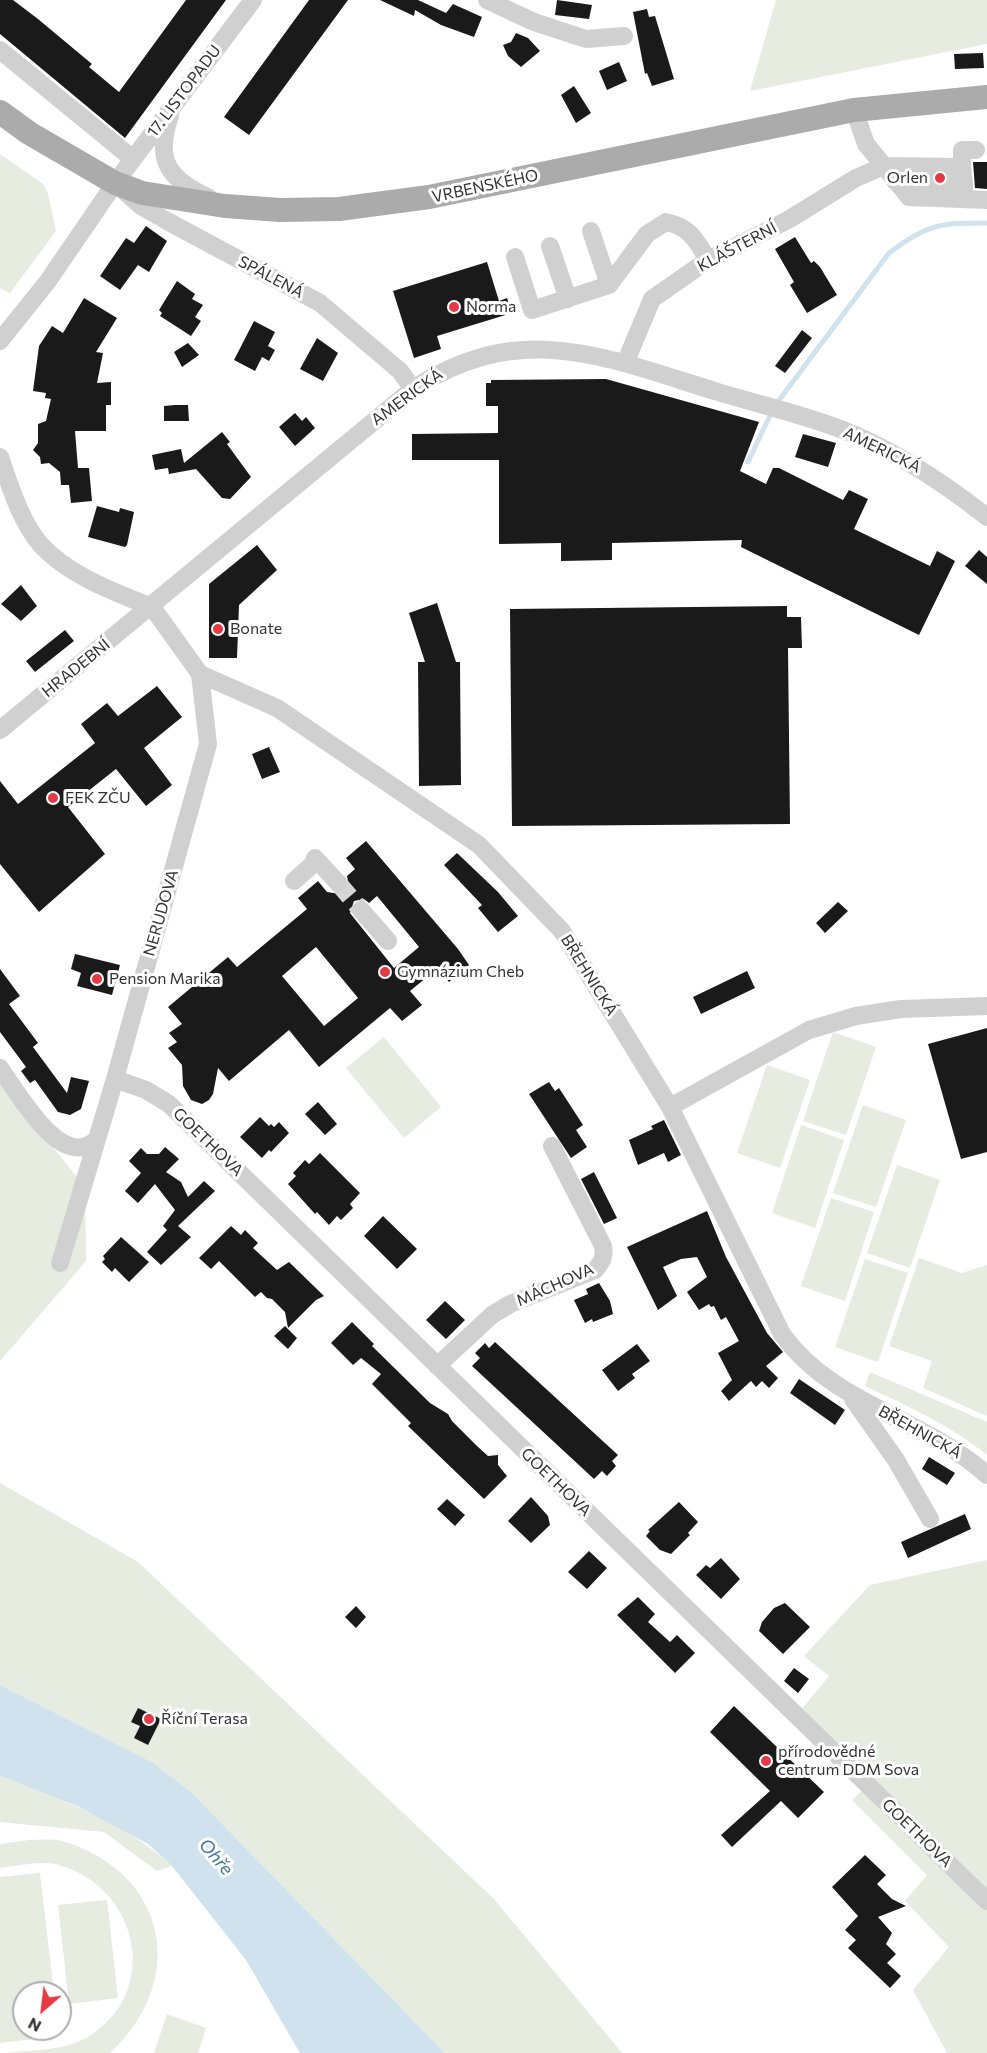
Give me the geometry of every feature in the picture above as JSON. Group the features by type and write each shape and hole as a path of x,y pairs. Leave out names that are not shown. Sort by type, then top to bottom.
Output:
{"main road":[{"name":"VRBENSKÉHO","path":"0,112 29,133 115,183 142,193 179,201 280,210 339,209 429,197 854,110 987,97"}],"street":[{"name":"17. LISTOPADU","path":"115,183 253,0"},
{"path":"487,0 534,22 586,39 624,36"},
{"path":"0,50 133,159"},
{"path":"178,99 164,141 167,162 174,176 184,186 224,206"},
{"path":"854,110 866,144 895,181 964,183"},
{"path":"964,183 962,150 976,150"},
{"path":"884,166 964,183 987,200"},
{"name":"KLÁŠTERNÍ","path":"626,361 652,299 708,260 788,220 856,178 884,166"},
{"path":"0,341 48,281 115,183"},
{"name":"SPÁLENÁ","path":"115,183 141,206 320,303 400,371 413,389"},
{"path":"515,257 532,310 609,285 647,234 666,222 679,224 689,231 708,260"},
{"path":"591,231 609,285"},
{"path":"550,246 568,299"},
{"name":"AMERICKÁ","path":"152,607 413,389 442,370 470,359 516,351 560,350 626,361 847,431 894,453 937,479 987,517"},
{"path":"0,457 13,493 40,544 60,562 113,592 152,607"},
{"name":"NERUDOVA","path":"60,1263 115,1079 207,744 200,674 152,607"},
{"name":"HRADEBNÍ","path":"0,730 152,607"},
{"name":"BŘEHNICKÁ","path":"200,674 277,708 479,845 562,931 670,1107 782,1334 797,1356 821,1377 850,1395 940,1440 987,1475"},
{"path":"294,881 313,864 315,858 338,883"},
{"path":"361,910 388,941"},
{"path":"670,1107 809,1030 856,1016 901,1009 987,1006"},
{"path":"0,1068 46,1133 58,1141 80,1148 91,1144 96,1139"},
{"name":"GOETHOVA","path":"115,1079 146,1090 169,1104 987,1901"},
{"name":"MÁCHOVA","path":"436,1366 492,1315 510,1304 594,1270 601,1264 604,1255 603,1246 552,1146"},
{"name":"BŘEHNICKÁ","path":"850,1395 896,1460 930,1519"}],"shaded area":[{"path":"776,0 987,0 987,44 750,91"},
{"path":"0,154 43,184 48,194 56,231 10,293 0,288"},
{"path":"833,1032 876,1047 846,1135 803,1121"},
{"path":"384,1037 441,1107 404,1138 346,1068"},
{"path":"767,1065 810,1080 780,1168 737,1153"},
{"path":"0,1082 85,1187 86,1261 0,1361"},
{"path":"863,1105 906,1120 876,1207 833,1193"},
{"path":"801,1125 844,1140 815,1228 772,1213"},
{"path":"897,1165 940,1180 910,1268 867,1253"},
{"path":"831,1198 874,1212 845,1301 801,1286"},
{"path":"919,1258 962,1273 987,1265 987,1416 923,1388 932,1361 889,1346"},
{"path":"865,1259 908,1273 878,1362 835,1347"},
{"path":"870,1372 987,1422 987,1455 943,1425 865,1386"},
{"path":"0,1483 138,1562 494,1899 622,2053 445,2053 190,1791 152,1762 0,1685"},
{"path":"987,1560 987,2053 947,2053 913,1990 949,1947 905,1901 927,1875 852,1800 871,1782 800,1711 829,1676 804,1656 870,1585"},
{"path":"0,1776 69,1803 113,1824 153,1850 172,1866 157,1871 104,1832 0,1822"},
{"path":"29,1840 63,1841 95,1855 130,1882 146,1905 155,1929 158,1955 154,1981 145,2007 130,2031 110,2053 6,2053 57,2048 86,2038 110,2019 125,1996 132,1970 131,1944 123,1918 108,1896 87,1877 52,1864 37,1863 0,1868 0,1844"},
{"path":"40,1873 53,1981 12,1981 12,2041 17,2041 0,2043 0,1877"},
{"path":"107,1900 118,1998 72,2004 72,1981 66,1981 58,1905"},
{"path":"167,2014 206,2028 198,2053 154,2053"}],"water":[{"name":"Ohře","path":"0,1685 152,1762 190,1791 445,2053 300,2053 246,1960 172,1866 148,1844 77,1806 0,1776"}],"building":[{"path":"0,0 13,0 38,19 92,64 89,67 119,92 186,0 226,0 125,138 0,34"},
{"path":"309,0 348,0 249,135 224,117"},
{"path":"380,0 418,0 446,13 453,4 482,17 474,37 441,25 415,10 414,16"},
{"path":"557,0 592,5 589,19 555,15"},
{"path":"647,9 649,17 655,16 674,79 652,86 647,73 645,74 633,12"},
{"path":"516,33 528,38 540,51 521,67 508,56 503,45 511,42"},
{"path":"983,53 984,68 955,69 954,54"},
{"path":"619,62 627,81 607,90 599,71"},
{"path":"574,86 591,113 576,123 561,95"},
{"path":"973,162 987,162 987,189 975,188"},
{"path":"146,226 167,241 149,272 138,265 120,290 100,276 126,238 134,243"},
{"path":"795,237 811,263 814,261 820,267 837,295 807,313 790,285 794,282 775,249"},
{"name":"Norma","path":"487,262 499,301 507,298 512,313 437,336 441,349 414,358 393,291"},
{"path":"177,281 195,294 192,299 203,305 195,317 201,321 191,336 160,316 162,313 159,310"},
{"path":"84,298 117,318 96,352 103,353 97,383 111,382 111,405 106,405 106,431 75,431 78,468 89,468 92,501 71,503 69,485 61,485 60,472 49,463 41,464 40,457 33,450 38,443 38,424 46,421 51,399 45,398 46,393 33,391 39,346 52,326 63,333"},
{"path":"254,321 275,332 268,346 275,350 269,361 262,357 255,371 234,360"},
{"path":"802,330 812,338 785,373 775,366"},
{"path":"317,338 338,353 323,381 300,369"},
{"path":"188,343 199,355 182,367 174,352"},
{"path":"606,379 759,422 740,471 766,484 773,468 779,468 843,500 849,490 868,499 854,529 930,566 937,551 955,561 919,635 741,547 742,540 612,543 612,560 561,561 561,543 499,544 499,460 412,460 412,434 498,433 498,406 486,406 486,383 491,383 491,380"},
{"path":"188,405 189,421 164,421 164,406"},
{"path":"295,413 302,421 306,417 315,428 295,446 279,427"},
{"path":"222,432 230,442 227,444 251,477 230,499 222,498 196,469 169,474 168,468 155,470 152,455 181,449 184,463"},
{"path":"803,434 836,443 828,467 795,457"},
{"path":"97,506 119,512 120,508 134,512 125,547 88,537"},
{"path":"257,545 277,570 239,605 237,658 209,658 209,584"},
{"path":"979,550 987,557 987,584 965,566"},
{"path":"21,585 37,606 21,621 1,604"},
{"path":"437,603 456,662 460,662 461,785 419,786 418,662 425,662 409,613"},
{"path":"787,606 787,617 801,617 802,648 788,648 790,824 512,826 510,609"},
{"path":"65,630 74,641 35,672 26,661"},
{"name":"FEK ZČU","path":"157,686 182,717 144,748 172,785 146,806 116,769 68,807 105,854 39,912 0,864 0,781 18,804 95,743 81,724 107,703 118,716"},
{"path":"269,747 280,772 262,779 252,754"},
{"name":"Gymnázium Cheb","path":"366,841 469,965 449,982 438,968 410,991 422,1005 402,1021 390,1008 319,1067 289,1030 229,1081 218,1068 213,1094 209,1100 202,1104 191,1100 183,1086 182,1065 168,1048 177,1042 169,1033 182,1024 168,1007 228,957 237,967 307,909 298,898 318,881 327,892 340,894 345,892 349,886 347,876 355,869 346,858","holes":["377,896 419,947 394,968 350,913 354,901 364,899 369,903","316,947 358,998 324,1026 282,976"]},
{"path":"457,853 498,892 518,916 498,932 478,908 482,905 444,865"},
{"path":"838,902 848,911 825,933 816,923"},
{"name":"Pension Marika","path":"75,954 120,965 112,995 77,986 81,973 71,969"},
{"path":"0,969 20,996 9,1004 38,1043 33,1047 67,1093 71,1077 89,1081 81,1109 70,1115 58,1112 35,1080 30,1083 21,1071 26,1067 0,1032"},
{"path":"747,971 755,988 701,1014 693,997"},
{"path":"987,1028 987,1152 961,1159 928,1044"},
{"path":"549,1082 555,1091 559,1088 583,1125 576,1130 587,1147 571,1158 529,1094"},
{"path":"318,1102 337,1124 325,1135 305,1114"},
{"path":"260,1117 269,1126 271,1124 274,1127 279,1122 289,1133 262,1158 240,1137"},
{"path":"664,1120 681,1155 668,1162 664,1153 638,1165 629,1140 653,1129 651,1126"},
{"path":"165,1147 179,1159 166,1172 181,1182 188,1197 204,1181 215,1191 178,1226 191,1237 161,1265 147,1252 167,1230 163,1226 175,1210 155,1184 138,1203 125,1191 141,1173 129,1161 141,1148 147,1154 159,1154"},
{"path":"320,1153 360,1193 350,1204 353,1208 341,1220 337,1216 329,1225 317,1212 315,1214 288,1184 296,1176 293,1173 305,1160 309,1164"},
{"path":"594,1172 617,1218 604,1224 581,1179"},
{"path":"707,1211 726,1257 767,1333 783,1352 766,1366 778,1378 769,1388 762,1381 756,1387 751,1381 729,1401 721,1391 732,1380 718,1353 739,1341 726,1317 721,1320 714,1306 711,1307 709,1304 699,1310 687,1292 707,1277 697,1257 681,1259 663,1267 677,1296 658,1310 627,1247"},
{"path":"383,1216 417,1249 397,1269 364,1236"},
{"path":"231,1226 241,1235 245,1230 258,1243 253,1248 277,1270 289,1262 324,1296 316,1300 288,1328 285,1312 272,1299 267,1298 261,1292 255,1297 219,1261 211,1269 199,1258"},
{"path":"121,1237 149,1262 129,1282 115,1268 112,1272 102,1262 105,1259 103,1256"},
{"path":"599,1283 610,1301 613,1314 585,1323 574,1300 588,1294 586,1289"},
{"path":"445,1301 465,1320 446,1339 426,1320"},
{"path":"352,1322 374,1344 372,1346 430,1403 448,1414 477,1446 488,1456 498,1455 498,1465 507,1476 484,1499 408,1426 411,1423 372,1384 381,1374 361,1358 353,1365 331,1343"},
{"path":"285,1326 297,1338 288,1349 274,1336"},
{"path":"495,1342 618,1455 612,1461 616,1466 607,1476 602,1471 594,1479 472,1366 480,1358 475,1353 485,1343 489,1348"},
{"path":"637,1344 650,1361 632,1374 635,1378 618,1391 602,1370"},
{"path":"799,1379 845,1410 835,1425 790,1393"},
{"path":"929,1457 955,1473 947,1485 922,1469"},
{"path":"531,1497 548,1516 550,1525 531,1543 508,1521"},
{"path":"447,1499 465,1515 455,1526 437,1509"},
{"path":"679,1502 698,1522 688,1533 690,1535 671,1554 660,1550 646,1536 650,1531 648,1530"},
{"path":"965,1514 971,1529 908,1558 901,1542"},
{"path":"589,1551 607,1568 587,1589 568,1572"},
{"path":"721,1558 740,1579 721,1599 696,1575 706,1565 710,1568"},
{"path":"638,1597 655,1614 648,1622 670,1642 677,1635 695,1653 675,1673 617,1615"},
{"path":"785,1603 810,1627 783,1654 759,1631 762,1622 774,1608"},
{"path":"356,1606 366,1617 356,1628 345,1617"},
{"path":"794,1668 809,1679 798,1693 784,1681"},
{"name":"přírodovědné centrum DDM Sova","path":"734,1706 824,1792 798,1818 781,1801 732,1847 721,1835 770,1791 710,1732"},
{"path":"138,1708 161,1719 148,1745 134,1738 140,1726 131,1722"},
{"path":"865,1855 886,1875 877,1884 892,1899 906,1906 878,1917 892,1933 886,1944 896,1954 887,1963 901,1976 890,1988 848,1948 856,1940 845,1930 858,1916 832,1887"}],"waterway":[{"path":"748,462 774,407 889,253 914,236 935,227 987,223"}],"tunnel":[{"path":"338,883 361,910"}],"place":[{"name":"Orlen","path":"940,178"},
{"name":"Norma","path":"454,307"},
{"name":"Bonate","path":"218,629"},
{"name":"FEK ZČU","path":"53,798"},
{"name":"Gymnázium Cheb","path":"385,972"},
{"name":"Pension Marika","path":"97,979"},
{"name":"Říční Terasa","path":"149,1719"},
{"name":"přírodovědné centrum DDM Sova","path":"766,1761"}]}
